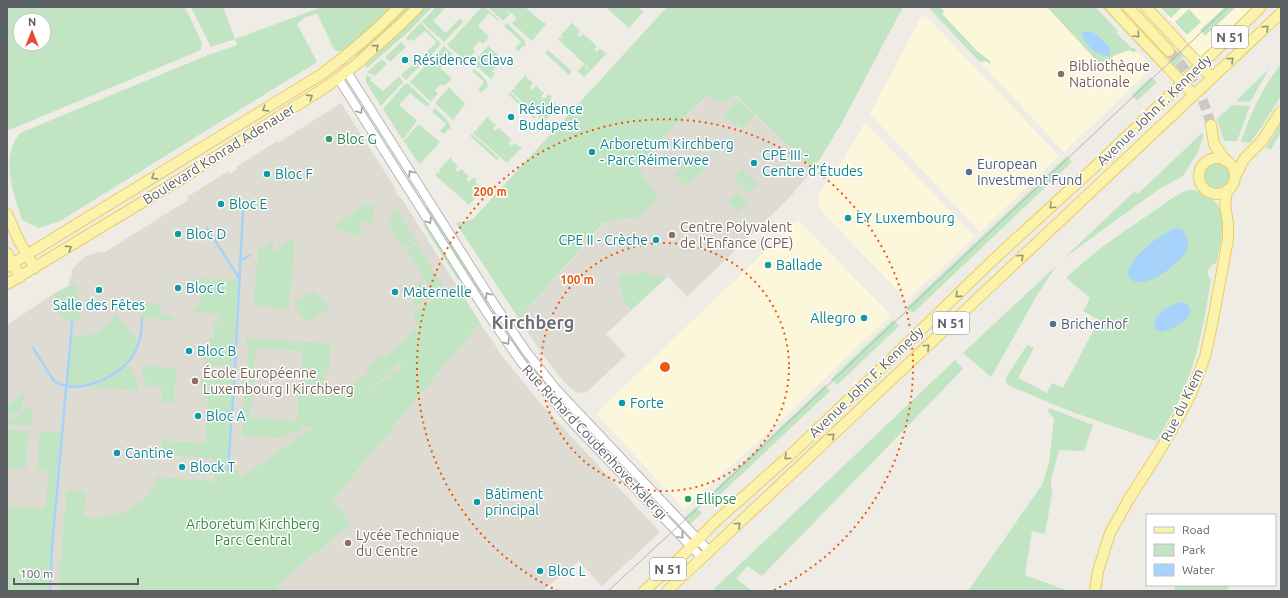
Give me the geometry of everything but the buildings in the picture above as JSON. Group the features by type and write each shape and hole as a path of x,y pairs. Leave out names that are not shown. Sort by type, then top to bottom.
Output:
{"main road":[{"name":"Boulevard Konrad Adenauer","path":"10,265 322,74 350,53 399,7"},
{"name":"Boulevard Konrad Adenauer","path":"7,284 179,180 343,75 418,7"},
{"path":"1110,7 1194,95"},
{"path":"1128,7 1169,51"},
{"path":"1146,7 1212,78"},
{"name":"Avenue John F. Kennedy","path":"644,591 1261,7"},
{"name":"Avenue John F. Kennedy","path":"667,591 1281,13"},
{"path":"1213,193 1220,193 1227,190 1232,184 1244,159 1262,141 1281,111"},
{"path":"1211,125 1214,144 1233,169 1235,176"},
{"path":"1207,161 1214,144"},
{"path":"1225,205 1213,193 1204,189 1199,179 1201,167 1207,161 1214,158 1227,162 1244,159"},
{"name":"Rue du Kiem","path":"1096,591 1098,571 1110,533 1182,413 1203,363 1212,325 1228,239 1228,223 1225,205 1227,190"},
{"path":"7,214 20,243 35,268"},
{"path":"7,253 10,265 20,277"}],"street":[{"name":"Rue Richard Coudenhove-Kalergi","path":"343,75 487,313 521,362 572,422 642,497 695,543"},
{"name":"Rue Richard Coudenhove-Kalergi","path":"343,75 526,351 556,390 580,414 706,555"}],"shaded area":[{"name":"Bibliothèque Nationale","path":"941,7 1047,7 1099,63 1112,56 1130,50 1132,52 1137,51 1152,68 1064,152 980,62 991,62 976,50 942,13 944,12"},
{"path":"1158,7 1261,7 1200,65 1180,44 1187,38"},
{"path":"922,15 927,17 1059,156 980,232 870,114"},
{"name":"Centre Polyvalent de l'Enfance (CPE)","path":"709,95 715,101 719,98 734,95 813,170 789,198 687,297 668,276 606,334 626,355 587,392 580,393 574,391 563,381 540,351 519,319 605,222 641,217 659,198 638,167 663,137"},
{"name":"École Européenne Luxembourg I Kirchberg","path":"341,103 395,188 397,195 402,199 477,318 241,477 239,477 239,470 214,469 213,483 81,591 45,591 7,568 7,325 68,286 70,277 72,276 71,270 86,256 98,252 105,252 188,200 187,197 228,171 230,174 238,169 236,167 277,141 278,143"},
{"path":"865,122 975,237 907,300 821,211 818,201 820,193 844,158"},
{"path":"798,220 891,315 780,421 684,509 596,413"},
{"path":"480,323 503,357 540,403 660,532 602,586 579,561 542,591 276,591 278,585 351,523 332,501"}],"green space":[{"path":"7,7 185,7 202,43 201,50 7,130"},
{"path":"191,7 223,7 235,39 211,47"},
{"path":"322,7 393,7 347,48 341,51 336,51 334,49 317,13 304,18 297,24 317,62 60,221 39,228 22,220 12,186 9,164 14,143 20,133 208,55 237,45 235,39"},
{"path":"404,7 413,7 358,57 356,55 384,31"},
{"path":"424,7 432,7 409,31 367,68 364,63"},
{"path":"436,7 446,7 433,21 446,33 460,18 463,22 444,42 422,22"},
{"path":"482,7 485,7 499,20 498,21 489,13 478,26 489,37 483,44 479,41 473,49 475,52 465,61 447,45"},
{"path":"488,7 527,7 526,8 546,24 532,41 512,23 517,18 508,11 507,12 510,14 503,21"},
{"path":"606,7 637,7 644,11 629,28"},
{"name":"Arboretum Kirchberg - Parc Réimerwee","path":"667,7 903,7 840,126 813,170 755,114 743,129 724,115 736,100 752,112 735,95 725,105 719,98 716,102 708,95 663,137 638,167 659,198 641,217 604,222 519,319 456,223 472,220"},
{"path":"928,7 941,7 944,12 942,14 976,50 991,62 990,64 986,61 980,62"},
{"path":"1047,7 1095,7 1118,31 1116,33 1137,51 1132,52 1130,50 1113,56 1113,59 1099,63"},
{"path":"1102,7 1105,7 1157,61 1155,63"},
{"path":"1160,7 1182,7 1171,18"},
{"path":"1225,7 1236,7 1205,36 1200,30"},
{"path":"1189,9 1201,22 1187,35 1175,22"},
{"path":"573,22 573,24 580,31 577,35 580,37 583,34 597,46 594,50 597,52 600,48 607,53 591,70 558,39 563,37 561,35"},
{"path":"420,23 441,44 427,60 423,55 437,42 425,31 413,41 411,39 408,41 406,38"},
{"path":"507,23 525,41 525,47 523,46 519,51 515,48 521,42 504,26"},
{"path":"401,42 406,47 390,62 385,57"},
{"path":"444,46 453,54 440,68 452,79 444,86 441,84 435,90 438,93 431,102 410,82"},
{"path":"488,46 503,60 492,71 495,74 491,79 471,61 479,56"},
{"path":"551,47 578,71 584,64 586,67 585,68 588,68 590,71 584,77"},
{"path":"548,50 572,71 569,75 545,53"},
{"path":"1180,50 1185,55 1173,67 1167,61"},
{"path":"420,58 424,62 406,80 401,75"},
{"path":"382,59 387,64 375,76 367,72"},
{"path":"1281,64 1281,96 1250,143 1241,142 1248,121 1257,102 1268,82"},
{"path":"474,69 484,77 488,85 488,88 487,87 481,93 478,89 484,82 472,71"},
{"path":"1269,69 1250,102 1236,101"},
{"path":"526,74 526,77 533,83 530,87 533,90 536,86 544,93 541,97 544,99 549,94 552,97 550,99 557,105 560,104 544,122 511,91 516,89 514,88"},
{"path":"366,75 372,78 370,80 383,91 399,77 403,82 381,106 366,82"},
{"path":"1151,77 1157,82 1137,101 1132,95"},
{"path":"407,83 430,104 427,107 410,93 399,105 417,121 407,136 402,139 383,109"},
{"path":"449,87 465,104 453,120 435,103"},
{"path":"510,92 536,117 535,119 508,94"},
{"path":"1232,105 1250,106 1237,141 1224,141 1217,119"},
{"path":"435,108 449,122 451,129 448,129 444,134 440,131 446,124 432,112"},
{"path":"489,115 488,118 496,125 493,128 495,131 499,128 512,140 509,143 512,146 515,143 520,147 523,146 507,163 473,133 475,130 477,132 478,131 477,129"},
{"path":"1281,123 1281,132 1271,149 1266,148"},
{"path":"419,124 440,142 419,164 403,140 410,136 409,134"},
{"path":"1203,132 1203,138 1198,152 1183,176 1159,189 1064,258 1135,191 1138,194"},
{"path":"472,134 499,158 497,160 470,136"},
{"path":"696,152 709,165 687,187 674,174"},
{"path":"1067,156 1072,162 913,313 906,308"},
{"path":"451,157 451,160 458,166 455,170 458,172 461,169 469,176 466,180 469,182 474,177 477,180 475,182 482,188 484,186 485,187 469,205 435,175 438,172 441,172 439,170"},
{"path":"1217,162 1226,166 1230,175 1226,184 1217,188 1208,184 1204,175 1208,166"},
{"path":"742,170 757,184 749,193 734,178"},
{"path":"1188,190 1198,192 1216,203 1222,216 1222,233 1216,264 1213,264 1208,270 1208,275 1211,279 1203,326 1194,361 1179,400 1156,441 1072,412 1008,385 1006,378 1027,345 1034,348 1018,378 1047,393 1052,383 1063,388 1099,320 1083,311 1090,298 1066,278 1097,251 1120,234"},
{"path":"738,192 748,202 738,212 728,202"},
{"path":"366,204 375,206 372,223 358,222 362,237 333,227"},
{"path":"427,207 490,304 488,306 426,209"},
{"path":"392,210 397,210 416,241 406,248 404,246 402,247 388,221 388,219 392,219"},
{"path":"426,224 461,278 458,280 423,225"},
{"path":"295,237 289,309 254,306 258,250 273,241 273,252"},
{"path":"417,244 444,288 434,294 407,250"},
{"path":"1056,266 1036,297 991,377 963,353"},
{"path":"644,272 650,276 668,276 631,310 622,298 619,276"},
{"path":"194,278 238,281 233,367 205,365 206,346 209,346 210,337 213,337 214,323 219,323 219,314 194,312 194,307 199,307 200,292 196,291 197,286 194,285"},
{"path":"419,281 424,282 432,296 416,306 413,301"},
{"path":"77,283 77,300 82,317 72,323 60,316 55,293"},
{"name":"Arboretum Kirchberg Parc Central","path":"451,289 454,292 459,289 480,323 332,501 351,523 278,585 276,591 58,591 67,490 86,492 84,516 99,518 123,512 144,500 156,486 156,477 209,481 213,483 213,458 163,455 163,449 161,448 162,441 205,443 206,418 210,418 210,410 208,409 208,399 202,399 203,389 200,389 201,377 206,377 206,371 235,372 228,470 239,470 239,477 329,417 313,427 301,426 300,433 292,432 278,438 242,436 245,375 254,376 250,418 297,421 302,351 256,347 254,369 248,369 248,346 246,346 246,338 331,344 329,372 322,376 327,384 324,386 328,393 331,391 334,395 369,373 366,368 374,363 373,361 380,356 387,355 392,349 408,339 409,334 420,327 413,317 414,312","holes":["396,363 404,367 351,402 392,372"]},
{"path":"314,291 329,309 306,322 293,302"},
{"path":"144,303 161,305 161,315 174,316 174,320 142,318"},
{"path":"494,310 523,353 565,406 563,406 553,395 508,337 492,312"},
{"path":"115,314 138,341 133,356 119,370 99,381 87,385 67,386 70,337 84,336 97,332 107,325"},
{"path":"893,320 899,326 837,385 831,379"},
{"path":"955,360 963,369 762,576 747,566 736,579 753,591 712,591"},
{"path":"128,366 138,384 137,391 91,387 109,379"},
{"path":"140,366 177,368 173,403 161,402 162,388 147,386"},
{"path":"825,385 830,391 708,506 703,501"},
{"path":"25,393 22,408 7,418 7,405"},
{"path":"33,405 32,426 7,424 7,422"},
{"path":"1049,408 1093,425 1084,451 1059,450 1051,480 1052,494 1045,534 1032,531 1025,575 1068,591 968,591 1042,485 1049,463 1054,419 1048,411"},
{"path":"7,430 28,431 26,469 7,468"},
{"path":"40,432 61,433 48,591 7,591 7,506 45,509 49,471 37,470"},
{"path":"696,507 702,513 689,525 683,519"},
{"path":"1176,586 1229,586 1226,591 1174,591"}],"water":[{"path":"1091,31 1101,38 1110,48 1109,56 1095,51 1086,42 1081,33"},
{"path":"1175,228 1182,229 1188,240 1188,247 1184,254 1169,269 1159,276 1140,282 1132,280 1127,273 1135,259 1153,241"},
{"path":"1181,302 1188,304 1191,312 1186,320 1173,328 1162,332 1156,330 1154,322 1158,314 1168,307"}],"waterway":[{"path":"235,367 243,210"},
{"path":"207,228 239,278"},
{"path":"240,261 250,255"},
{"path":"33,348 54,381 63,385 74,387 85,386 107,378 126,365 137,348 142,328 142,318"},
{"path":"50,591 52,547 72,323"},
{"path":"228,470 235,372"}],"tunnel":[{"path":"1169,51 1184,68 1195,85 1204,103 1211,125"}],"tram line":[{"path":"608,591 700,506 1228,7"}],"place":[{"name":"Résidence Clava","path":"405,60"},
{"name":"Bibliothèque Nationale","path":"1061,74"},
{"name":"Résidence Budapest","path":"511,117"},
{"name":"Bloc G","path":"329,139"},
{"name":"Arboretum Kirchberg - Parc Réimerwee","path":"592,152"},
{"name":"CPE III - Centre d'Études","path":"754,163"},
{"name":"European Investment Fund","path":"969,172"},
{"name":"Bloc F","path":"267,174"},
{"name":"Bloc E","path":"221,204"},
{"name":"EY Luxembourg","path":"848,218"},
{"name":"Bloc D","path":"178,234"},
{"name":"Centre Polyvalent de l'Enfance (CPE)","path":"672,235"},
{"name":"CPE II - Crèche","path":"656,240"},
{"name":"Ballade","path":"768,265"},
{"name":"Bloc C","path":"178,288"},
{"name":"Salle des Fêtes","path":"99,290"},
{"name":"Maternelle","path":"395,292"},
{"name":"Allegro","path":"864,318"},
{"name":"Bricherhof","path":"1053,324"},
{"name":"Bloc B","path":"189,351"},
{"name":"École Européenne Luxembourg I Kirchberg","path":"195,381"},
{"name":"Forte","path":"622,403"},
{"name":"Bloc A","path":"198,416"},
{"name":"Cantine","path":"117,453"},
{"name":"Block T","path":"182,467"},
{"name":"Ellipse","path":"688,499"},
{"name":"Bâtiment principal","path":"477,502"},
{"name":"Lycée Technique du Centre","path":"348,543"},
{"name":"Bloc L","path":"540,571"}],"district":[{"name":"Kirchberg","path":"533,322"}]}
